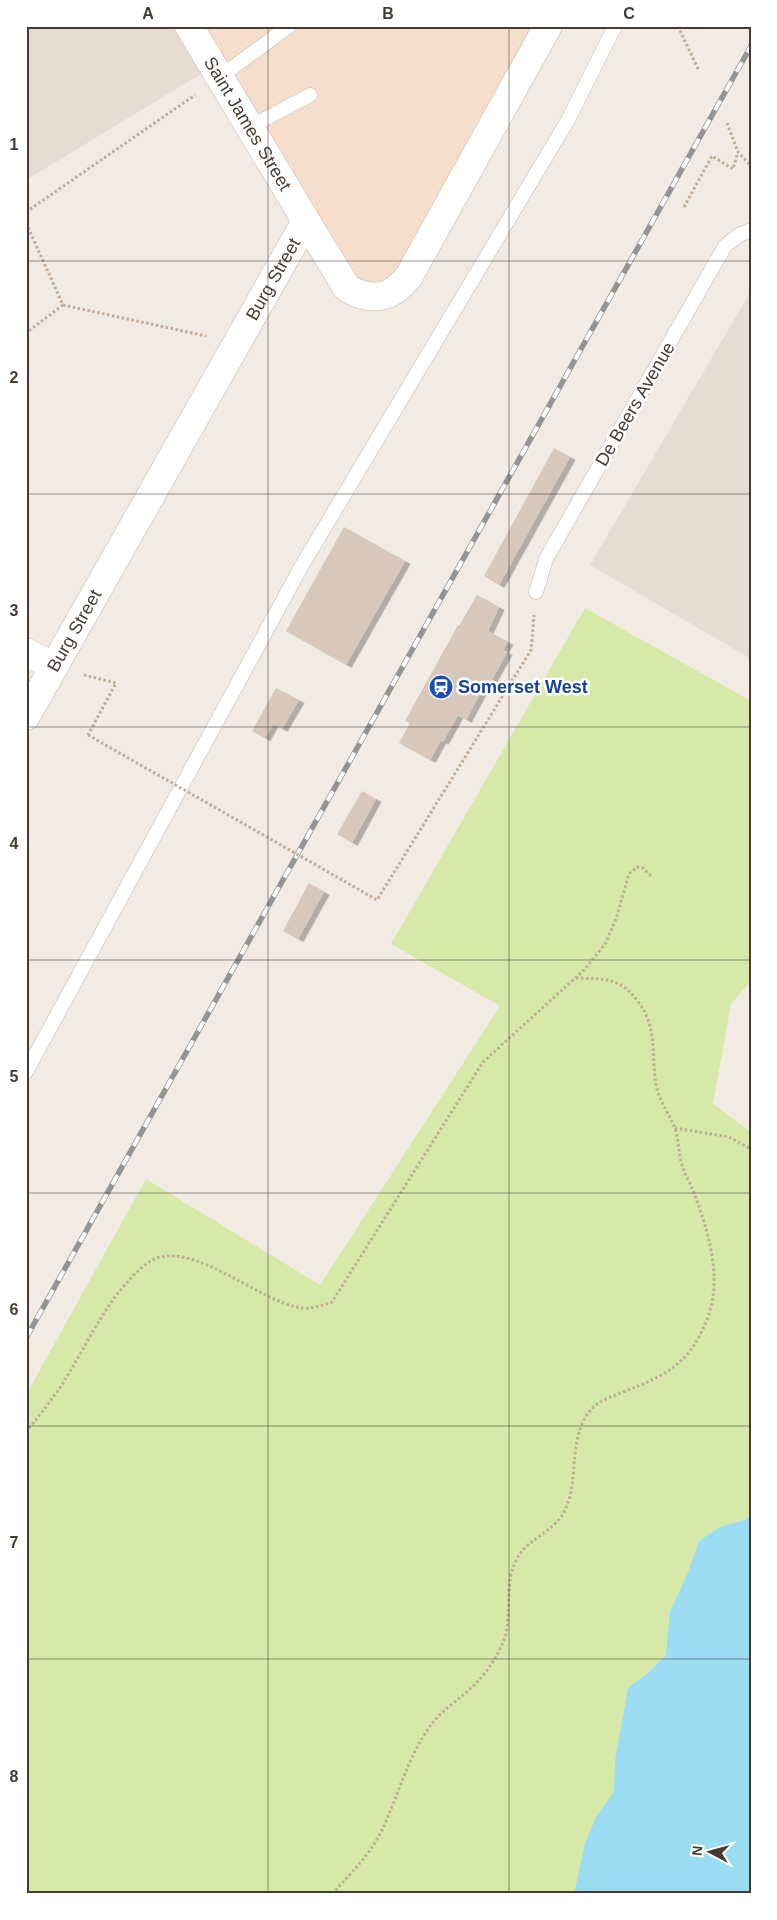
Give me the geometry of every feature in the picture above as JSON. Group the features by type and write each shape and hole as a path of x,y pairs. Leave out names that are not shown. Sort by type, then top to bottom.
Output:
{"street":[{"name":"Saint James Street","path":"189,26 306,221"},
{"name":"Burg Street","path":"26,716 306,221 347,288 357,294 368,297 380,296 402,286 548,26"},
{"path":"26,652 53,666"}],"lane":[{"path":"220,78 289,26"},
{"path":"26,1072 301,567 568,120 615,26"},
{"path":"250,127 310,95"},
{"name":"De Beers Avenue","path":"536,592 546,559 726,246 739,235 751,230"}],"path":[{"path":"678,26 699,71"},
{"path":"26,212 220,78"},
{"path":"727,123 738,152 751,166"},
{"path":"684,207 712,156 733,169 738,152"},
{"path":"26,223 63,305"},
{"path":"26,333 63,305 236,342"},
{"path":"53,666 116,683 88,735 377,900 532,650 536,592"},
{"path":"26,1432 60,1387 95,1329 127,1282 146,1263 162,1256 187,1257 214,1267 273,1298 302,1308 317,1307 332,1302 483,1062 575,978 605,944 616,919 629,874 637,867 643,868 652,876"},
{"path":"332,1894 370,1851 393,1805 402,1778 416,1749 434,1721 477,1682 492,1663 504,1639 508,1618 512,1570 518,1556 562,1516 571,1496 577,1443 587,1415 601,1400 646,1383 675,1367 692,1351 709,1315 714,1280 712,1250 695,1193 682,1166 675,1128 664,1107 656,1085 651,1024 639,1003 620,983 599,978 575,978"},
{"path":"675,1128 729,1137 751,1149"}],"shaded area":[{"path":"26,26 190,26 214,66 26,180"},
{"path":"190,26 552,26 410,277 368,297"},
{"path":"751,291 751,659 590,565"}],"green space":[{"path":"585,608 751,701 751,981 731,1004 713,1104 751,1132 751,1894 26,1894 26,1395 146,1179 320,1285 500,1006 391,944"}],"water":[{"path":"751,1515 751,1894 574,1894 585,1844 596,1817 614,1792 615,1761 628,1688 648,1673 666,1655 670,1612 689,1570 699,1541 720,1527 745,1520"}],"building":[{"path":"554,448 570,457 499,585 484,576"},
{"path":"344,527 405,561 346,665 286,631"},
{"path":"477,595 499,607 488,631 508,642 503,650 507,652 490,683 487,681 466,720 458,715 443,742 441,740 430,760 399,743 410,723 405,721 458,625"},
{"path":"276,688 299,700 282,729 273,724 265,738 252,731"},
{"path":"362,791 376,799 352,843 337,834"},
{"path":"309,883 324,892 298,939 283,931"}],"railway":[{"path":"26,1338 751,46"}],"place":[{"name":"Somerset West","path":"441,687"}]}
